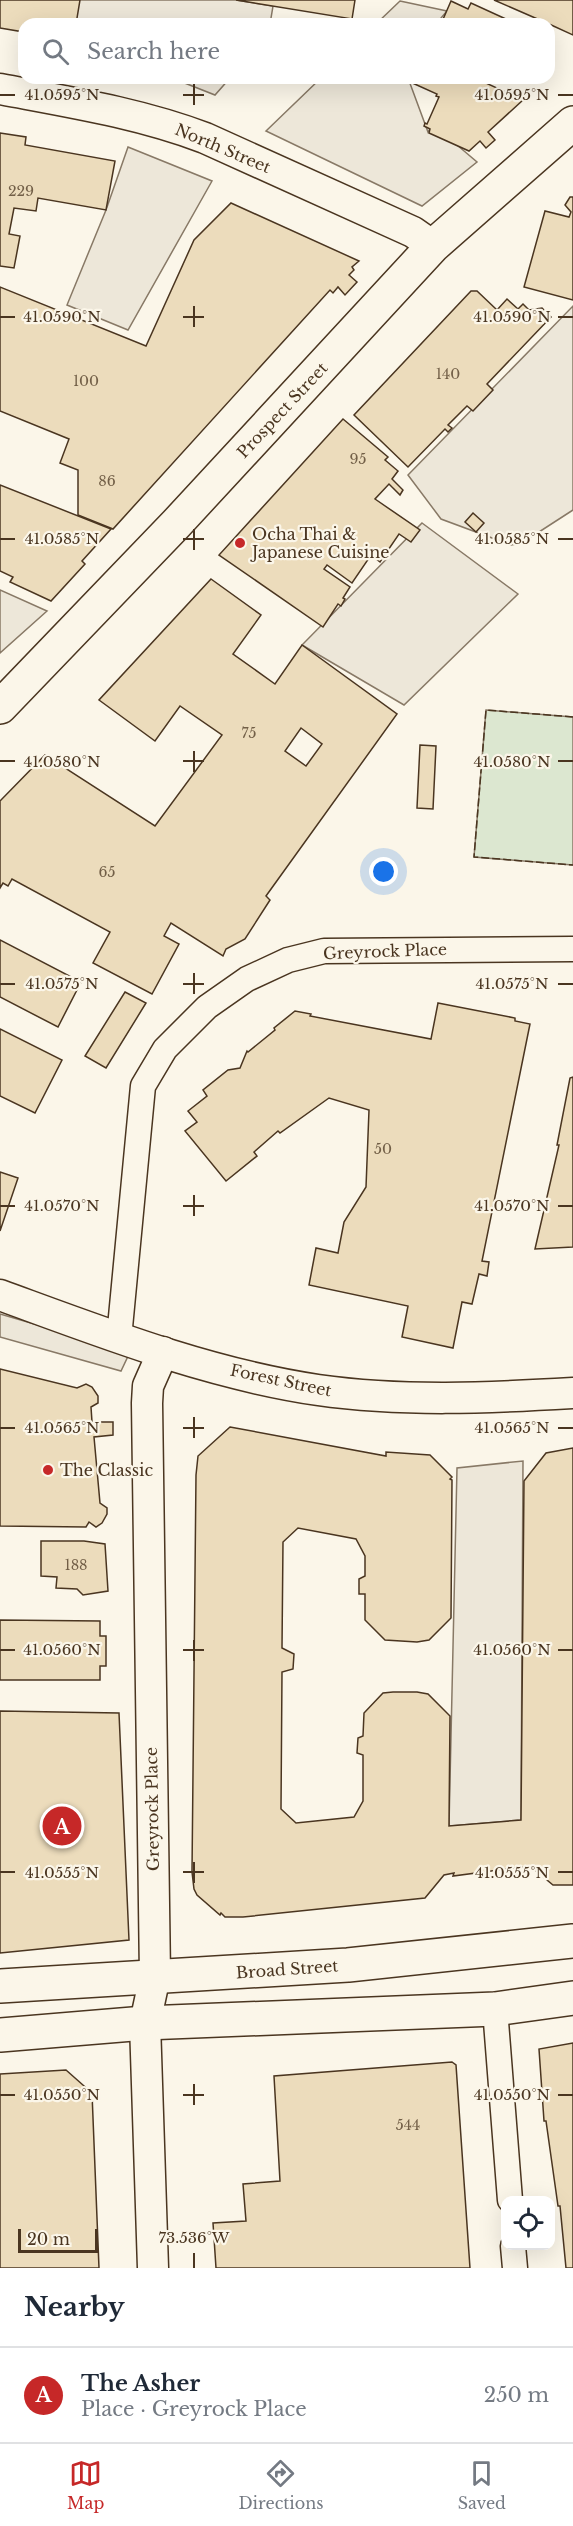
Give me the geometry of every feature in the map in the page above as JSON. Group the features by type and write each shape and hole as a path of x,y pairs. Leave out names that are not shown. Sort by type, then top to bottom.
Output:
{"main road":[{"name":"Prospect Street","path":"0,707 176,524 433,246 573,123"},
{"name":"Broad Street","path":"0,1986 348,1965 573,1941"},
{"path":"0,2035 145,2023 495,2009 573,1998"}],"street":[{"name":"North Street","path":"0,89 125,113 175,127 205,138 413,232 433,246"},
{"name":"Greyrock Place","path":"119,1338 143,1086 165,1049 207,1007 247,979 288,960 324,951 573,949"},
{"name":"Forest Street","path":"0,1296 163,1352 268,1380 351,1394 434,1399 573,1393"},
{"name":"Greyrock Place","path":"153,2268 145,2023 154,1976 147,1403 148,1386 163,1352"},
{"path":"495,2009 510,2196"},
{"path":"513,2250 515,2268"}],"green space":[{"path":"486,710 573,717 573,865 474,857"}],"shaded area":[{"path":"0,0 236,0 273,6 271,18 18,18"},
{"path":"400,1 447,11 441,18 382,18"},
{"path":"187,84 225,84 215,95"},
{"path":"315,84 410,84 428,132 430,129 457,145 477,162 422,206 266,131"},
{"path":"128,147 212,181 128,330 67,305 106,210"},
{"path":"573,306 573,510 522,543 511,545 441,519 408,475"},
{"path":"422,523 518,594 404,705 302,645"},
{"path":"0,590 47,611 0,653"},
{"path":"0,1314 130,1352 121,1371 0,1337"},
{"path":"523,1461 521,1820 449,1826 457,1468"}],"building":[{"path":"0,0 80,0 77,18 18,18 18,31 0,28"},
{"path":"236,0 355,0 352,18"},
{"path":"494,0 573,0 573,35 555,27 555,18 535,18"},
{"path":"451,1 468,9 471,3 504,18 444,18"},
{"path":"415,84 488,84 523,100 488,132 495,140 486,148 480,141 469,151 429,133 430,129 424,126 439,97 436,96 437,94"},
{"path":"0,133 26,137 25,145 115,161 106,210 38,198 36,211 14,208 9,234 20,236 14,268 0,266"},
{"path":"570,197 573,197 573,300 524,287 545,211 569,217 571,212 565,205"},
{"path":"231,203 359,261 352,267 354,270 349,275 357,282 345,295 338,287 333,293 330,290 113,529 78,515 78,470 60,463 69,439 0,411 0,287 146,346 194,240"},
{"path":"471,291 477,291 497,310 507,299 518,309 523,304 529,310 542,308 551,317 487,384 493,390 473,411 467,406 448,425 452,428 448,432 445,429 408,467 354,415"},
{"path":"343,419 388,457 385,460 398,471 392,479 403,490 400,495 389,484 375,499 420,530 411,542 399,534 380,562 371,555 352,583 327,565 324,569 350,587 341,606 338,604 323,627 219,555"},
{"path":"0,485 111,529 82,561 85,564 51,601 10,582 13,577 0,571"},
{"path":"473,513 484,523 476,532 465,522"},
{"path":"211,579 261,615 233,654 275,684 302,645 397,714 266,896 270,900 245,939 226,949 223,956 171,923 164,936 179,944 152,994 93,963 110,932 12,879 8,886 3,883 0,888 0,801 45,755 155,826 222,735 180,706 155,741 99,700","holes":["301,728 322,744 306,766 285,751"]},
{"path":"420,745 436,746 433,809 417,808"},
{"path":"0,940 81,982 58,1027 0,997"},
{"path":"125,992 146,1003 106,1068 85,1056"},
{"path":"438,1003 515,1018 515,1021 530,1024 482,1261 489,1262 487,1276 479,1274 472,1304 462,1302 453,1348 402,1337 408,1306 309,1285 316,1248 338,1253 344,1222 366,1187 369,1110 329,1098 280,1133 278,1131 254,1152 257,1156 226,1181 185,1131 197,1122 188,1111 207,1096 203,1090 228,1070 240,1068 247,1051 295,1011 311,1014 310,1016 431,1039"},
{"path":"0,1029 62,1060 35,1113 0,1096"},
{"path":"573,1077 573,1247 535,1249 559,1145 557,1145 570,1078"},
{"path":"0,1172 18,1178 0,1231"},
{"name":"The Classic","path":"0,1369 77,1388 86,1384 92,1387 98,1396 98,1403 91,1407 92,1422 113,1422 113,1435 94,1437 100,1503 107,1508 107,1514 102,1523 96,1527 89,1522 86,1527 0,1526"},
{"path":"230,1427 386,1456 386,1452 430,1455 452,1477 450,1479 452,1480 451,1618 429,1640 417,1642 385,1640 365,1620 365,1594 359,1594 359,1579 365,1576 365,1556 356,1539 298,1528 283,1542 282,1648 294,1654 293,1669 282,1672 281,1809 296,1823 354,1817 363,1801 363,1755 357,1753 358,1738 363,1736 364,1713 383,1693 393,1692 428,1694 450,1716 449,1826 521,1820 524,1481 546,1453 573,1448 573,1885 553,1885 530,1866 453,1876 454,1873 444,1875 425,1898 243,1917 225,1917 221,1913 220,1915 197,1895 192,1872 196,1475 198,1456"},
{"path":"41,1541 84,1541 105,1544 108,1591 83,1595 77,1589 56,1588 57,1577 41,1576"},
{"path":"0,1620 100,1621 100,1636 106,1636 106,1666 100,1666 100,1680 0,1680"},
{"path":"0,1711 119,1713 129,1940 0,1953"},
{"path":"573,2043 573,2268 566,2268 560,2206 558,2206 546,2121 544,2121 539,2049"},
{"path":"452,2062 456,2065 470,2268 216,2268 213,2223 246,2221 243,2184 280,2181 274,2076"},
{"path":"66,2070 92,2093 99,2268 0,2268 0,2074"}],"fence":[{"path":"573,717 486,710 474,857 573,865"}],"place":[{"name":"Ocha Thai & Japanese Cuisine","path":"240,543"},
{"name":"The Classic","path":"48,1470"},
{"name":"The Asher","path":"62,1826"}]}
